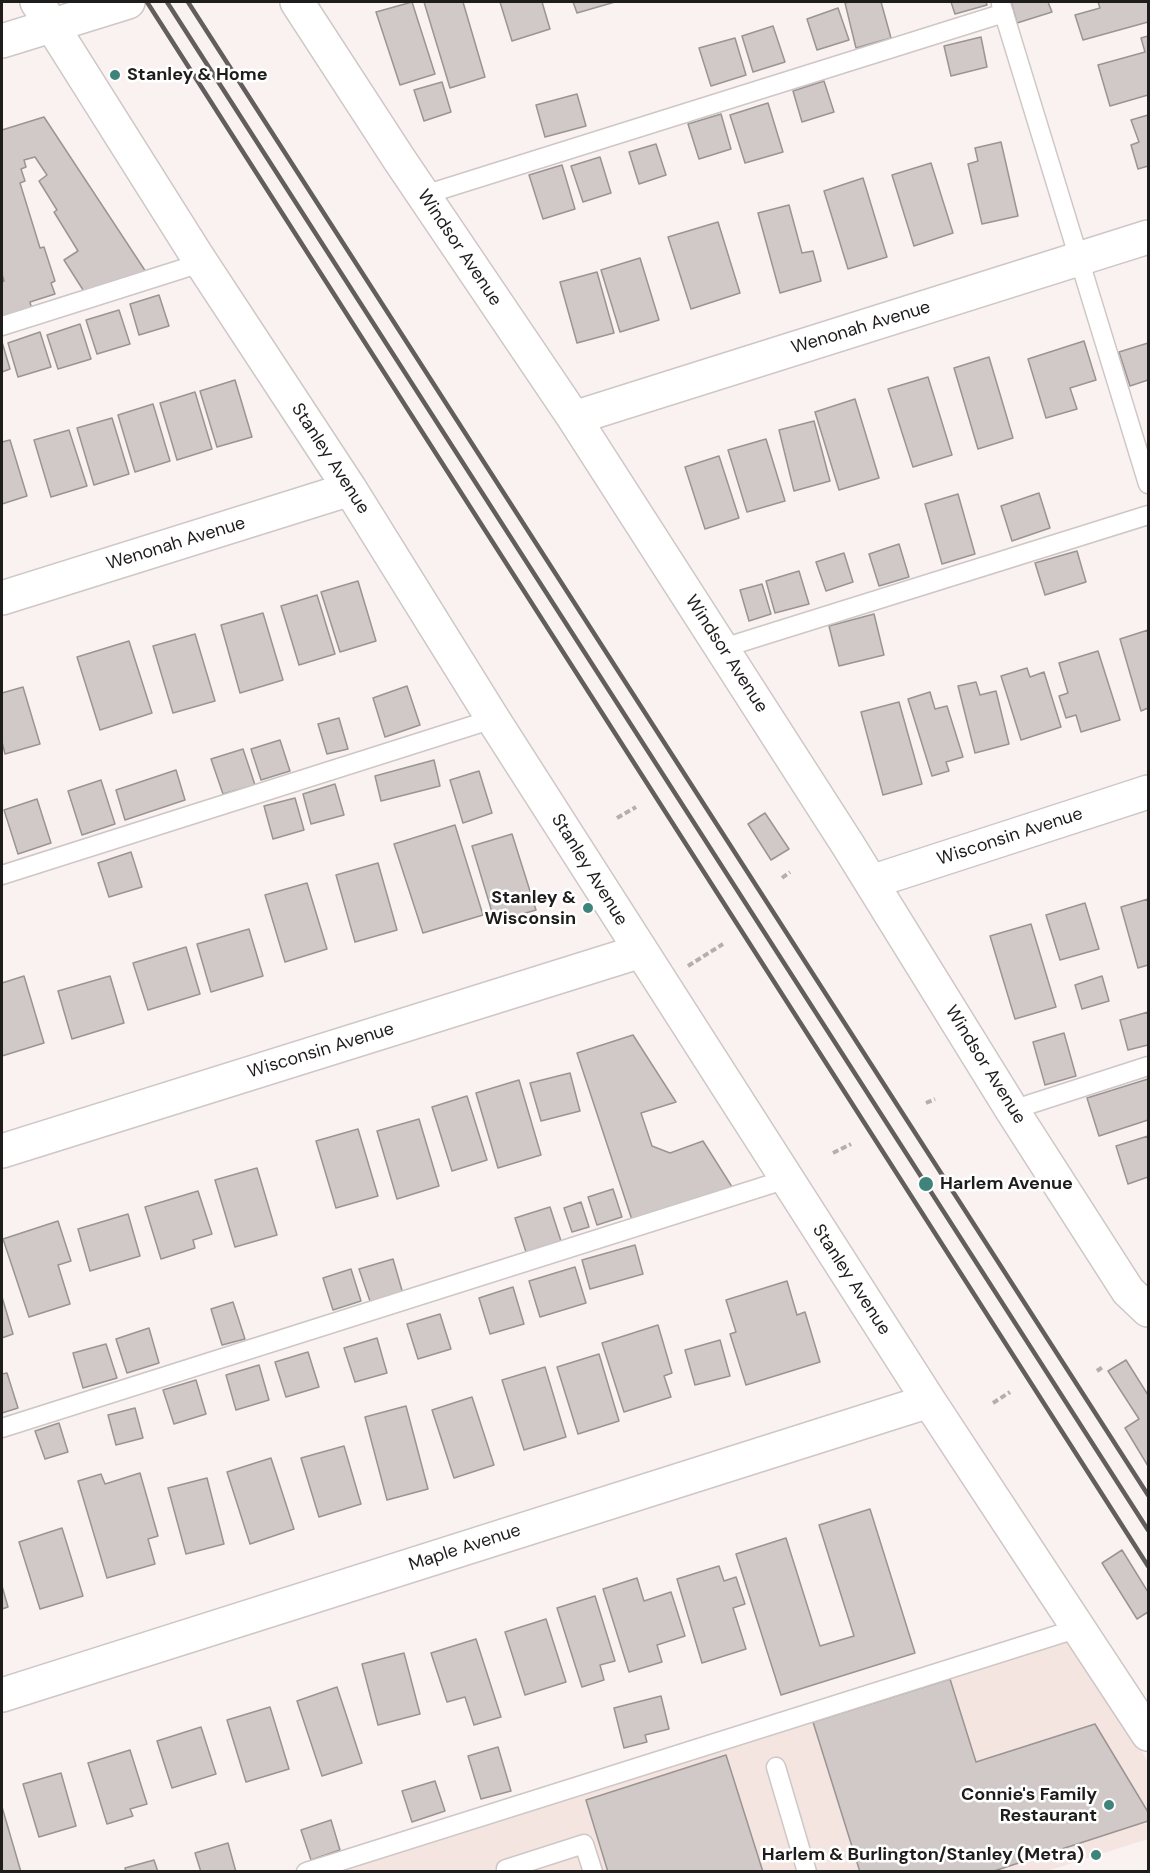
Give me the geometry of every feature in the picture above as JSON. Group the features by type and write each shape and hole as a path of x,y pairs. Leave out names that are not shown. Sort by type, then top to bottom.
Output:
{"street":[{"path":"2,41 44,13 128,2"},
{"name":"Windsor Avenue","path":"297,2 574,418 723,648 1128,1291 1149,1310"},
{"name":"Stanley Avenue","path":"44,13 201,263 350,489 493,719 929,1401 1149,1734"},
{"name":"Wenonah Avenue","path":"574,418 1149,237"},
{"name":"Wenonah Avenue","path":"2,598 350,489"},
{"name":"Wisconsin Avenue","path":"871,882 1149,792"},
{"name":"Wisconsin Avenue","path":"2,1151 641,951"},
{"name":"Maple Avenue","path":"2,1695 929,1401"}],"lane":[{"path":"424,195 1002,7 1149,484"},
{"path":"2,326 201,263"},
{"path":"723,648 1149,515"},
{"path":"2,875 493,719"},
{"path":"1012,1110 1149,1066"},
{"path":"2,1428 787,1179"},
{"path":"306,1872 1079,1628"},
{"path":"776,1767 807,1872"},
{"path":"506,1872 506,1869 585,1844 593,1872"}],"path":[{"path":"618,818 636,807"},
{"path":"782,878 790,872"},
{"path":"680,971 723,944"},
{"path":"926,1103 935,1098"},
{"path":"833,1154 851,1144"},
{"path":"1096,1371 1104,1366"},
{"path":"993,1403 1010,1392"}],"shaded area":[{"path":"1075,1633 1148,1762 1148,1839 1047,1871 320,1872"}],"building":[{"path":"412,2 435,74 400,85 376,12"},
{"path":"424,2 463,2 485,77 450,88"},
{"path":"500,2 542,2 550,29 512,41"},
{"path":"573,2 615,2 577,13"},
{"path":"881,2 891,38 856,48 845,3"},
{"path":"951,2 986,2 987,5 955,14"},
{"path":"1011,2 1048,2 1052,12 1017,23"},
{"path":"1098,2 1148,2 1148,22 1083,40 1075,15 1100,8"},
{"path":"838,8 849,40 817,50 807,19"},
{"path":"773,26 785,62 753,72 742,36"},
{"path":"1148,36 1148,95 1110,106 1098,65 1145,52 1141,38"},
{"path":"981,37 987,67 951,76 944,46"},
{"path":"735,38 746,75 711,86 699,48"},
{"path":"824,81 834,112 802,122 793,91"},
{"path":"442,82 451,112 424,121 414,90"},
{"path":"577,94 586,126 545,137 536,105"},
{"path":"768,103 783,152 745,163 730,115"},
{"path":"721,114 731,149 699,159 688,124"},
{"path":"1148,115 1148,166 1138,169 1131,145 1139,142 1131,120"},
{"path":"44,117 146,272 85,293 64,260 78,251 54,212 57,210 39,181 47,175 35,157 24,160 26,167 21,169 25,181 20,183 40,248 44,247 55,281 51,283 55,294 30,302 32,310 2,320 2,282 4,281 2,274 2,130"},
{"path":"1001,142 1018,216 982,224 968,164 978,161 975,148"},
{"path":"656,144 666,175 639,184 629,152"},
{"path":"600,157 611,193 583,202 571,166"},
{"path":"931,163 953,233 914,246 892,175"},
{"path":"562,165 575,209 543,219 529,175"},
{"path":"863,178 887,257 848,269 824,191"},
{"path":"789,205 802,253 813,251 821,281 780,293 758,213"},
{"path":"718,222 740,293 691,309 668,237"},
{"path":"640,258 659,320 620,332 601,270"},
{"path":"597,272 614,333 577,343 560,282"},
{"path":"159,295 169,326 139,335 130,304"},
{"path":"119,310 130,344 97,354 86,320"},
{"path":"80,324 91,359 58,369 47,335"},
{"path":"40,332 51,367 18,377 8,343"},
{"path":"1084,341 1096,380 1070,388 1077,409 1046,418 1028,359"},
{"path":"2,342 10,369 2,372"},
{"path":"1148,343 1148,380 1130,386 1119,352"},
{"path":"989,357 1013,438 978,449 954,368"},
{"path":"928,377 952,455 913,467 888,389"},
{"path":"235,380 252,437 217,447 200,391"},
{"path":"195,392 212,449 177,460 160,403"},
{"path":"855,399 879,478 839,490 815,412"},
{"path":"153,404 170,461 135,472 118,415"},
{"path":"112,418 129,474 94,485 77,428"},
{"path":"814,421 830,481 794,491 779,430"},
{"path":"69,430 87,486 51,497 34,440"},
{"path":"766,439 785,501 747,512 728,450"},
{"path":"10,440 27,496 2,504 2,442"},
{"path":"719,456 739,518 705,529 685,467"},
{"path":"1039,493 1050,528 1012,541 1001,506"},
{"path":"958,494 975,554 942,564 925,504"},
{"path":"899,544 909,577 879,586 869,554"},
{"path":"1077,551 1086,582 1045,595 1035,563"},
{"path":"844,553 853,582 826,591 816,562"},
{"path":"799,571 809,604 775,613 766,581"},
{"path":"358,581 376,641 340,652 321,592"},
{"path":"762,584 771,614 749,621 740,590"},
{"path":"317,595 335,654 299,665 281,606"},
{"path":"263,613 283,680 240,693 221,625"},
{"path":"874,614 884,655 839,666 829,626"},
{"path":"1148,630 1148,708 1141,711 1120,639"},
{"path":"195,634 215,701 173,713 153,646"},
{"path":"129,641 152,713 100,730 77,657"},
{"path":"1098,651 1120,720 1081,732 1076,715 1066,718 1059,696 1068,693 1059,663"},
{"path":"1027,668 1030,677 1044,672 1061,727 1021,740 1001,676"},
{"path":"976,682 980,695 996,691 1009,744 975,753 958,686"},
{"path":"407,686 420,725 385,737 373,698"},
{"path":"23,687 40,744 5,754 2,742 2,693"},
{"path":"930,692 935,709 947,706 963,757 946,762 949,771 932,776 908,699"},
{"path":"899,702 922,784 883,795 861,712"},
{"path":"339,718 348,749 327,754 318,724"},
{"path":"280,740 290,771 261,780 251,749"},
{"path":"243,749 255,785 223,794 211,759"},
{"path":"434,760 440,786 381,801 375,776"},
{"path":"176,770 185,800 125,820 116,790"},
{"path":"479,771 492,813 463,823 450,780"},
{"path":"101,780 115,824 82,835 68,791"},
{"path":"335,784 344,815 311,824 303,794"},
{"path":"295,798 304,830 273,839 264,806"},
{"path":"37,799 51,843 18,854 4,810"},
{"path":"765,813 789,849 771,860 748,824"},
{"path":"455,825 483,915 423,933 394,844"},
{"path":"512,834 536,910 495,922 472,846"},
{"path":"131,852 142,887 109,897 98,863"},
{"path":"378,863 397,930 355,942 336,875"},
{"path":"307,883 327,949 285,962 265,895"},
{"path":"1148,899 1148,965 1138,968 1121,907"},
{"path":"1085,903 1099,949 1060,960 1046,915"},
{"path":"1031,924 1056,1007 1015,1019 990,936"},
{"path":"249,929 263,976 211,992 197,944"},
{"path":"186,947 200,994 148,1010 133,963"},
{"path":"24,976 44,1043 2,1056 2,983"},
{"path":"110,976 124,1023 72,1039 58,991"},
{"path":"1102,976 1109,1001 1082,1009 1075,985"},
{"path":"1148,1012 1148,1045 1128,1050 1120,1020"},
{"path":"1064,1033 1076,1076 1045,1085 1033,1042"},
{"path":"633,1035 676,1102 641,1113 652,1146 670,1153 703,1141 734,1190 633,1223 577,1053"},
{"path":"570,1073 580,1111 541,1121 530,1083"},
{"path":"1148,1079 1148,1120 1099,1136 1087,1098"},
{"path":"519,1080 541,1155 498,1168 476,1093"},
{"path":"467,1096 487,1160 452,1171 432,1107"},
{"path":"419,1119 439,1186 397,1199 377,1131"},
{"path":"358,1129 378,1196 336,1208 316,1141"},
{"path":"1148,1136 1148,1177 1128,1184 1116,1146"},
{"path":"257,1168 277,1235 235,1247 215,1180"},
{"path":"613,1189 622,1217 597,1225 588,1197"},
{"path":"198,1191 212,1234 193,1240 195,1248 161,1259 145,1207"},
{"path":"581,1202 589,1227 572,1232 564,1208"},
{"path":"550,1207 561,1241 526,1252 515,1218"},
{"path":"128,1214 140,1256 90,1271 78,1229"},
{"path":"58,1221 71,1261 58,1265 70,1304 29,1317 3,1239"},
{"path":"635,1245 643,1274 590,1289 582,1260"},
{"path":"393,1259 403,1294 371,1304 359,1269"},
{"path":"575,1267 586,1303 540,1317 529,1281"},
{"path":"351,1269 361,1301 333,1310 323,1278"},
{"path":"787,1281 797,1315 805,1312 820,1362 746,1385 730,1334 736,1332 726,1300"},
{"path":"513,1287 524,1324 490,1334 479,1298"},
{"path":"2,1297 13,1334 2,1338"},
{"path":"233,1302 245,1339 222,1345 211,1309"},
{"path":"440,1314 451,1349 418,1359 407,1324"},
{"path":"658,1325 672,1373 664,1376 671,1397 624,1412 602,1343"},
{"path":"149,1328 159,1363 127,1373 116,1339"},
{"path":"377,1338 387,1373 355,1382 344,1348"},
{"path":"720,1340 730,1376 695,1385 685,1350"},
{"path":"106,1344 117,1378 83,1388 73,1353"},
{"path":"308,1352 319,1387 286,1397 275,1362"},
{"path":"599,1354 619,1421 578,1434 557,1367"},
{"path":"1126,1360 1148,1395 1148,1466 1125,1428 1139,1419 1108,1371"},
{"path":"259,1365 269,1400 236,1410 226,1375"},
{"path":"545,1367 566,1437 524,1450 502,1380"},
{"path":"7,1373 18,1408 2,1413 2,1374"},
{"path":"196,1380 206,1414 174,1424 163,1390"},
{"path":"472,1397 494,1465 454,1478 432,1410"},
{"path":"406,1406 428,1489 387,1500 365,1417"},
{"path":"135,1408 143,1438 116,1445 108,1415"},
{"path":"59,1423 68,1452 45,1459 35,1431"},
{"path":"344,1446 361,1504 319,1517 301,1458"},
{"path":"271,1458 294,1529 250,1544 227,1472"},
{"path":"140,1473 158,1536 148,1539 155,1564 107,1578 78,1481 101,1474 105,1484"},
{"path":"207,1478 224,1544 186,1554 168,1488"},
{"path":"870,1509 915,1653 781,1695 736,1554 786,1538 820,1646 854,1636 819,1525"},
{"path":"62,1528 83,1596 40,1609 19,1542"},
{"path":"1122,1550 1148,1592 1148,1612 1137,1619 1102,1563"},
{"path":"719,1566 724,1581 736,1577 745,1604 733,1608 746,1649 702,1663 677,1579"},
{"path":"637,1578 644,1601 671,1592 685,1636 657,1645 662,1662 629,1672 603,1589"},
{"path":"2,1586 8,1607 2,1609"},
{"path":"595,1596 615,1661 600,1665 604,1680 582,1687 557,1608"},
{"path":"546,1619 566,1682 525,1695 505,1632"},
{"path":"476,1639 501,1717 474,1725 465,1697 447,1702 431,1653"},
{"path":"404,1653 420,1714 378,1725 362,1664"},
{"path":"950,1679 976,1762 1095,1724 1148,1812 1148,1821 991,1872 860,1872 813,1722"},
{"path":"337,1687 362,1763 322,1776 297,1701"},
{"path":"661,1696 669,1729 645,1735 647,1742 624,1748 614,1708"},
{"path":"270,1707 289,1769 246,1782 227,1720"},
{"path":"201,1727 216,1774 172,1788 157,1741"},
{"path":"498,1747 511,1791 481,1799 468,1756"},
{"path":"130,1750 147,1804 130,1809 133,1816 107,1824 88,1763"},
{"path":"726,1755 763,1872 608,1872 586,1800"},
{"path":"61,1773 76,1826 39,1837 23,1784"},
{"path":"435,1781 445,1811 412,1822 402,1791"},
{"path":"2,1807 21,1872 2,1872"},
{"path":"331,1820 340,1850 311,1860 301,1830"},
{"path":"228,1843 236,1872 201,1872 195,1853"},
{"path":"154,1860 158,1872 126,1872 125,1868"}],"railway":[{"path":"147,2 1148,1566"},
{"path":"167,2 1148,1530"},
{"path":"188,2 1148,1495"}],"place":[{"name":"Stanley & Home","path":"115,75"},
{"name":"Stanley & Wisconsin","path":"588,908"},
{"name":"Harlem Avenue","path":"926,1184"},
{"name":"Connie's Family Restaurant","path":"1109,1805"},
{"name":"Harlem & Burlington/Stanley (Metra)","path":"1096,1855"}]}
